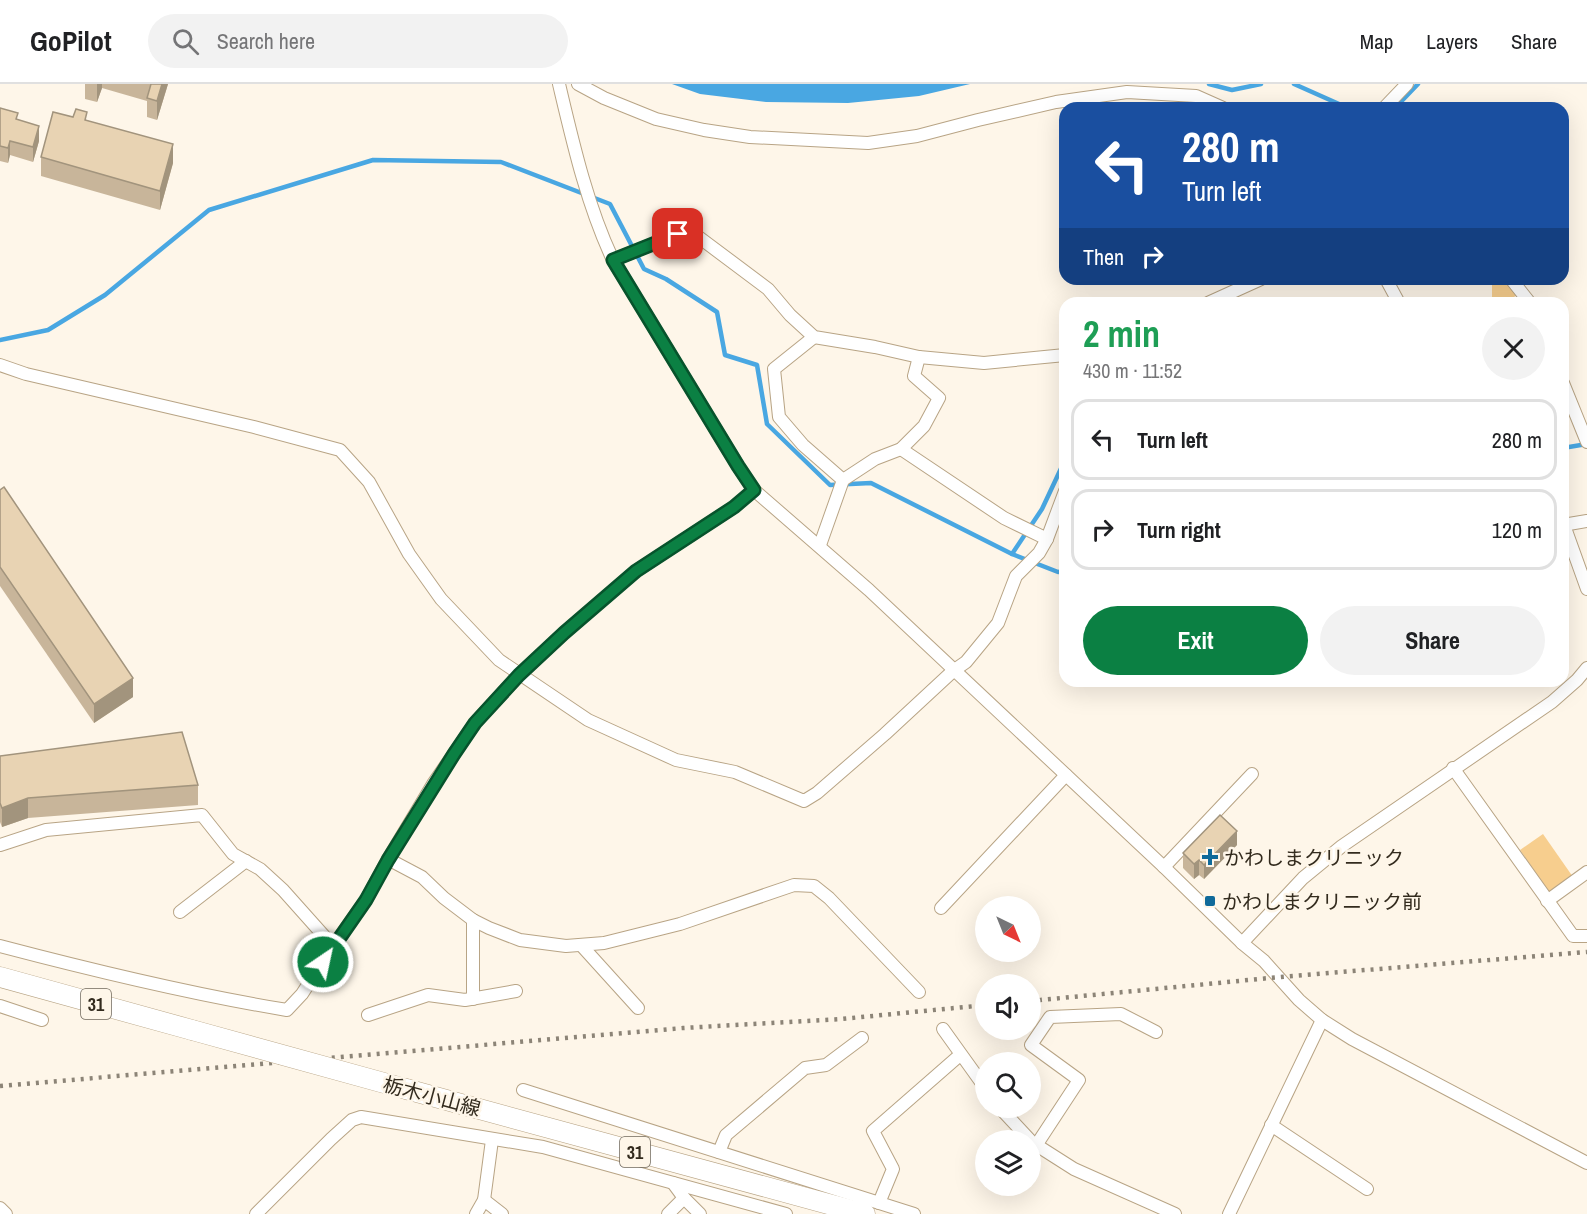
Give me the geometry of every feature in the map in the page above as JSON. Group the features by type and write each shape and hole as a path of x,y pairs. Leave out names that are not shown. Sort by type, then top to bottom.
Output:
{"main road":[{"name":"栃木小山線","path":"0,977 406,1089 872,1208"}],"street":[{"path":"559,84 599,230 613,260 754,490 820,545 1242,943 1264,961 1299,1000 1322,1020 1352,1039 1587,1163"},
{"path":"578,84 604,98 656,119 704,130 750,137 868,143 917,136 1056,102 1128,88 1196,96 1210,102"},
{"path":"1390,102 1407,84"},
{"path":"613,260 678,234 700,238 768,289 790,315 814,337 919,357 984,363 1059,356"},
{"path":"1222,297 1248,285"},
{"path":"1516,285 1525,297"},
{"path":"814,337 774,369 778,417 803,445 843,480"},
{"path":"820,545 843,480 875,459 901,449 924,426 939,398 914,376 919,357"},
{"path":"0,365 37,377 254,427 340,450 369,482 409,554 441,599 499,660 588,720 676,760 735,772 804,801 817,793 953,670 966,662 998,623 1016,576 1039,553 1047,539 1059,506"},
{"path":"1569,398 1587,442"},
{"path":"901,449 1004,518 1047,539"},
{"path":"0,946 190,993 287,1010 302,994 366,900 434,784 475,723 519,675 636,571 734,507 754,490"},
{"path":"1569,524 1587,521"},
{"path":"1569,539 1587,590"},
{"path":"1242,943 1303,878 1342,846 1552,702 1587,668"},
{"path":"1453,768 1573,936 1587,936"},
{"path":"1164,867 1252,774"},
{"path":"941,908 1066,775"},
{"path":"0,845 46,830 202,815 233,854 260,869 283,890 333,946"},
{"path":"388,860 422,877 444,898 473,920 520,940 566,946 604,943 680,924 794,885 814,886 829,898 919,992"},
{"path":"180,912 246,861"},
{"path":"1547,901 1587,872"},
{"path":"473,920 473,999"},
{"path":"581,945 638,1008"},
{"path":"368,1015 428,996 465,1000 516,991"},
{"path":"0,1006 42,1020"},
{"path":"1041,1130 1079,1080 1031,1045 1050,1017 1121,1014 1156,1032"},
{"path":"1229,1214 1322,1020"},
{"path":"943,1029 975,1075"},
{"path":"719,1152 726,1136 805,1068 826,1065 862,1038"},
{"path":"872,1208 893,1169 873,1131 960,1055"},
{"path":"523,1090 719,1152 872,1208 914,1214"},
{"path":"257,1214 352,1120 360,1117 543,1147 786,1214"},
{"path":"1009,1118 1021,1130"},
{"path":"1270,1125 1367,1189"},
{"path":"476,1214 484,1200 492,1140"},
{"path":"1041,1148 1074,1169 1175,1214"},
{"path":"673,1183 700,1214"},
{"path":"668,1214 684,1198"},
{"path":"484,1200 502,1214"},
{"path":"0,1208 6,1214"}],"shaded area":[{"path":"1492,285 1509,285 1517,295 1514,297 1492,297"},
{"path":"1543,834 1573,877 1550,893 1520,850"}],"water":[{"path":"672,84 970,84 919,96 848,103 766,102 700,94"}],"building":[{"path":"151,84 162,84 157,101 147,98"},
{"path":"0,108 18,113 16,119 39,126 33,147 10,141 8,148 0,146"},
{"path":"76,109 87,112 85,120 173,144 160,191 41,157 53,112 73,117"},
{"path":"4,487 133,678 94,704 0,567 0,490"},
{"path":"182,732 198,785 28,798 2,808 0,803 0,756"},
{"path":"1220,815 1237,831 1204,865 1199,860 1194,864 1183,853"}],"waterway":[{"path":"1209,84 1232,90 1261,84"},
{"path":"1294,84 1334,102"},
{"path":"1401,102 1418,84"},
{"path":"0,340 48,330 105,295 209,210 373,160 501,162 610,204 644,269 666,279 717,312 725,355 757,365 767,424 830,485 871,483 1012,554 1042,509 1059,473"},
{"path":"1569,447 1587,444"},
{"path":"1012,554 1059,572"}],"railway":[{"path":"1041,1000 1280,977 1587,952"},
{"path":"0,1086 683,1028 841,1019 975,1006"}],"place":[{"name":"かわしまクリニック","path":"1210,857"},
{"name":"かわしまクリニック前","path":"1210,901"}],"route":[{"path":"323,962 366,900 434,784 475,723 519,675 636,571 734,507 754,490 613,260 678,234"}]}
